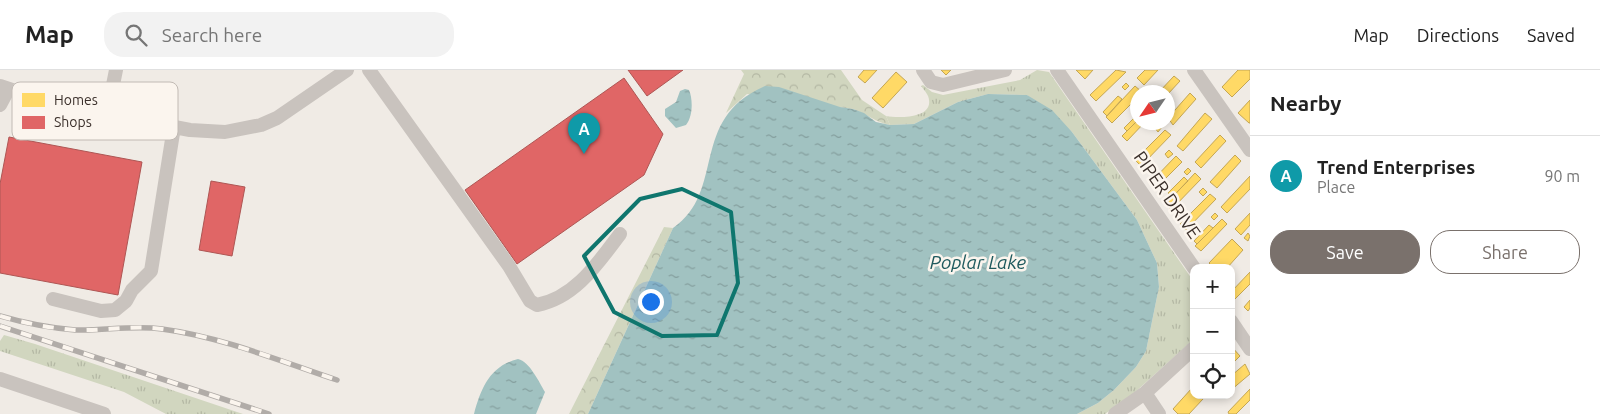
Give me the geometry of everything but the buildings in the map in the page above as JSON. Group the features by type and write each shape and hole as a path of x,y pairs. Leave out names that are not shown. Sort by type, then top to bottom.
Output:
{"street":[{"path":"178,128 207,133 243,130 261,125 293,108 347,70"},
{"path":"369,70 509,266 530,300 536,305 557,298 589,275 620,234"},
{"path":"922,70 931,82 943,85 1005,70"},
{"name":"PIPER DRIVE","path":"1057,70 1191,264"},
{"path":"1194,70 1250,150"},
{"path":"0,105 4,88"},
{"path":"53,299 101,311 115,310 126,301 132,290 151,271 172,140"},
{"path":"1235,327 1250,348"},
{"path":"1115,414 1145,393 1190,352"},
{"path":"0,379 104,414"},
{"path":"1145,393 1160,414"}],"highlighted area":[{"path":"682,189 731,212 738,283 717,335 662,336 614,312 584,256 640,199"}],"green space":[{"path":"741,70 841,70 862,100 886,116 890,125 853,109 747,94 726,113 744,74"},
{"path":"1037,70 1049,72 1190,276 1190,343 1133,394 1105,414 1077,414 1098,403 1114,390 1136,367 1146,351 1159,287 1157,263 1137,220 1072,132 1027,95 988,94 958,102 914,124 890,125 886,116 913,116 925,111 929,100 921,86 923,85 932,92 943,95 1020,80"},
{"path":"664,227 673,228 588,414 569,414"},
{"path":"4,335 243,414 166,414 124,392 0,351 0,341"}],"water":[{"name":"Poplar Lake","path":"765,86 779,87 840,107 853,109 864,113 876,122 890,125 914,124 958,102 988,94 1027,95 1052,110 1072,132 1137,220 1157,263 1159,287 1146,351 1136,367 1114,390 1098,403 1077,414 588,414 673,228 689,213 699,195 716,136 726,117 741,100"},
{"path":"689,90 690,94 692,103 691,113 686,125 676,128 665,116 665,109 676,102 680,91"},
{"path":"518,359 530,368 545,392 536,414 474,414 488,379 500,367"}],"railway":[{"path":"0,316 37,325 75,330 140,328 184,333 251,350 337,380"},
{"path":"0,326 269,414"}],"place":[{"name":"Trend Enterprises","path":"584,154"}]}
